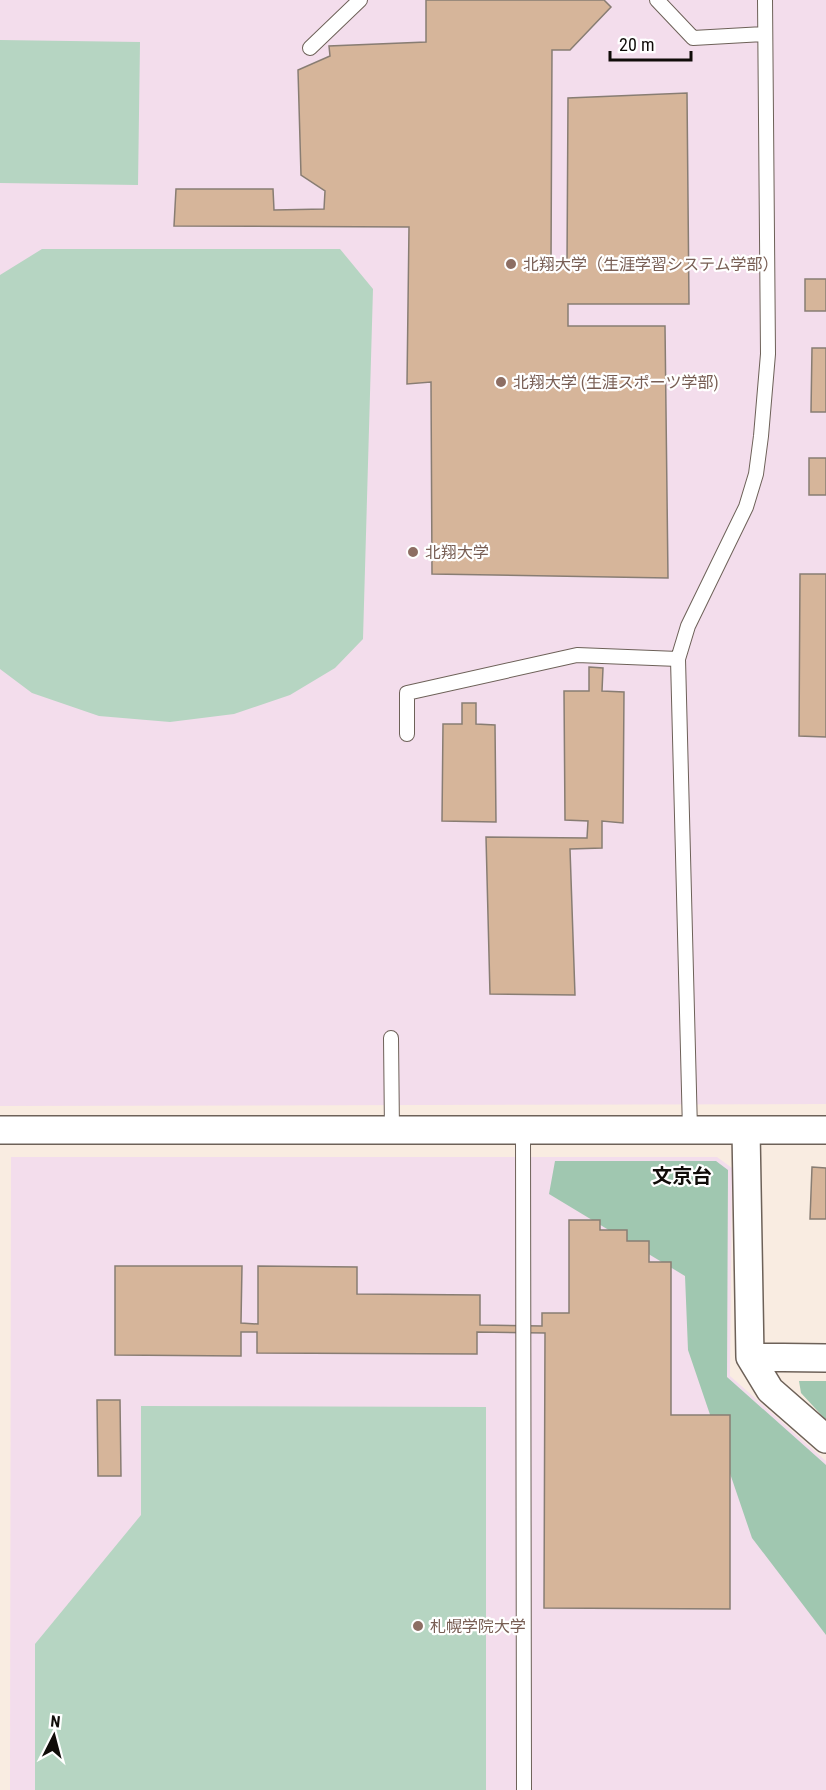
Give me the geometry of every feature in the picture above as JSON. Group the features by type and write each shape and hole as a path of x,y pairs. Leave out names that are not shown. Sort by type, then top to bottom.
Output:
{"street":[{"path":"0,1130 826,1130"},
{"path":"746,1130 750,1357 770,1390 826,1439"},
{"path":"750,1357 826,1358"}],"lane":[{"path":"310,48 360,0"},
{"path":"657,0 693,38 764,34"},
{"path":"690,1130 678,659 688,626 746,507 756,474 768,354 765,0"},
{"path":"407,734 407,693 577,655 678,659"},
{"path":"391,1038 392,1131"},
{"path":"523,1131 525,1790"}],"shaded area":[{"name":"北翔大学","path":"0,0 826,0 826,1104 0,1106"},
{"name":"札幌学院大学","path":"11,1157 717,1157 732,1168 730,1376 826,1461 826,1790 10,1790"}],"green space":[{"path":"0,40 140,42 138,185 0,183"},
{"path":"42,249 340,249 373,289 363,639 335,668 290,695 234,714 170,722 99,716 32,693 0,669 0,275"},
{"path":"555,1161 716,1161 728,1170 727,1377 826,1465 826,1635 752,1538 688,1350 685,1276 549,1194"},
{"path":"799,1381 826,1381 826,1420 801,1393"},
{"path":"141,1406 486,1407 486,1790 35,1790 35,1644 141,1515"}],"building":[{"path":"426,0 604,0 611,7 570,50 552,50 551,265 567,267 568,98 687,93 689,304 568,304 568,326 665,326 668,578 432,574 431,382 407,384 409,227 174,226 176,189 273,189 274,210 324,209 325,191 301,175 298,70 330,56 329,46 426,42"},
{"path":"805,279 826,279 826,311 805,311"},
{"path":"812,348 826,348 826,412 811,412"},
{"path":"809,458 826,458 826,495 809,495"},
{"path":"800,574 826,574 826,737 799,736"},
{"path":"589,667 603,668 602,691 624,692 623,823 602,821 602,848 570,849 575,995 490,994 486,837 587,838 588,821 565,820 564,691 589,691"},
{"path":"462,703 476,703 476,724 495,725 496,822 442,821 443,724 462,724"},
{"path":"812,1167 826,1168 826,1219 810,1219"},
{"path":"569,1220 600,1220 600,1230 627,1230 627,1241 649,1241 649,1262 671,1262 671,1415 730,1415 730,1609 544,1608 545,1333 477,1332 477,1354 257,1353 257,1332 241,1332 241,1356 115,1355 115,1266 242,1266 241,1323 258,1324 258,1266 357,1267 357,1294 480,1295 480,1325 542,1326 542,1313 569,1313"},
{"path":"97,1400 120,1400 121,1476 98,1476"}],"place":[{"name":"北翔大学（生涯学習システム学部）","path":"511,264"},
{"name":"北翔大学 (生涯スポーツ学部)","path":"501,382"},
{"name":"北翔大学","path":"413,552"},
{"name":"札幌学院大学","path":"418,1626"}],"district":[{"name":"文京台","path":"682,1176"}]}
